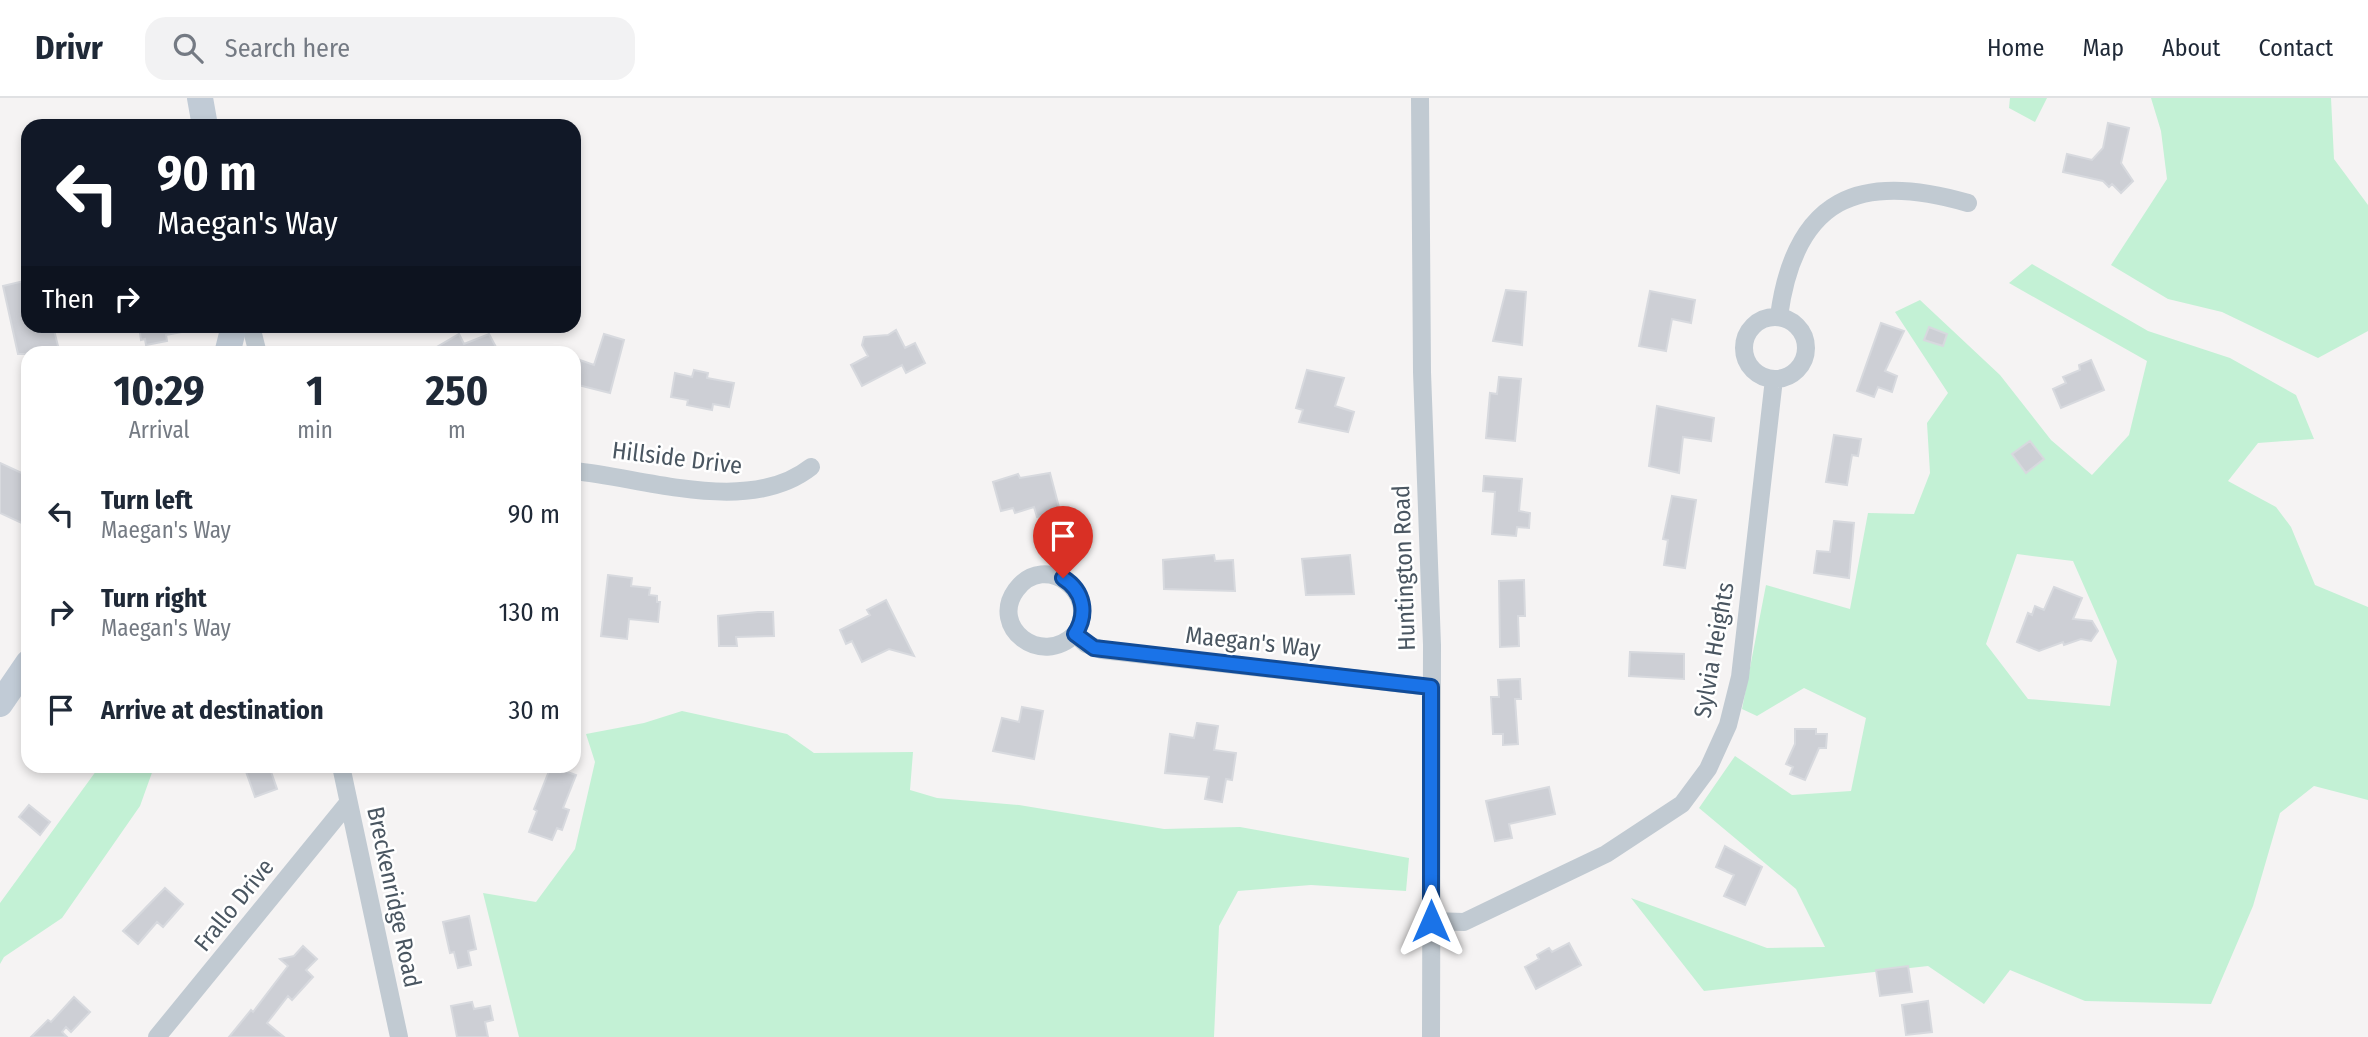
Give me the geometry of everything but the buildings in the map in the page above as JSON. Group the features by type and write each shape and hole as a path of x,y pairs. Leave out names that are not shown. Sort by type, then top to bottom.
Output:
{"main road":[{"path":"200,98 204,119"},
{"path":"0,704 21,673"}],"street":[{"name":"Huntington Road","path":"1420,98 1422,372 1431,585 1431,1037"},
{"path":"1779,316 1794,252 1812,225 1831,209 1864,193 1898,189 1926,192 1968,203"},
{"path":"1779,316 1791,320 1801,329 1807,347 1805,360 1797,370 1786,377 1774,379 1758,374 1750,366 1744,345 1747,334 1758,322 1779,316"},
{"name":"Sylvia Heights","path":"1431,921 1464,922 1606,854 1682,804 1708,769 1728,725 1740,677 1774,379"},
{"name":"Hillside Drive","path":"581,472 743,493 784,484 811,467"},
{"path":"1042,574 1057,576 1070,583 1080,596 1083,611 1075,634 1055,647 1039,647 1024,641 1014,630 1010,616 1011,601 1017,588 1028,579 1042,574"},
{"name":"Maegan's Way","path":"1075,634 1086,644 1102,650 1431,687"},
{"name":"Breckenridge Road","path":"342,773 399,1037"},
{"name":"Frallo Drive","path":"157,1037 348,803"}],"green space":[{"path":"2010,98 2047,98 2035,122 2009,108"},
{"path":"2151,98 2331,98 2334,159 2368,205 2368,331 2318,358 2222,312 2168,299 2111,265 2167,179 2161,131"},
{"path":"2032,264 2148,331 2230,358 2296,395 2314,439 2258,443 2228,481 2276,507 2291,527 2315,585 2368,607 2368,800 2314,786 2280,813 2253,906 2211,1004 2085,1001 2010,970 1984,1004 1928,966 1704,991 1631,898 1767,948 1825,947 1796,889 1699,808 1735,756 1792,795 1851,791 1866,718 1804,688 1757,716 1742,709 1766,585 1850,609 1868,513 1914,514 1930,473 1927,423 1948,393 1895,312 1920,300 2000,375 2051,440 2092,475 2129,435 2147,361 2009,283","holes":["2017,554 2073,561 2117,661 2110,706 2028,699 1986,644"]},
{"path":"682,711 787,734 814,753 913,752 910,790 937,798 1019,805 1164,829 1240,827 1409,858 1406,891 1311,885 1238,891 1219,926 1214,1037 519,1037 483,893 536,902 575,849 595,762 586,734 644,723"},
{"path":"95,773 152,773 140,806 62,918 4,957 0,964 0,903"}],"route":[{"path":"1063,578 1076,589 1082,604 1082,620 1075,634 1094,648 1431,687 1431,921"}]}
